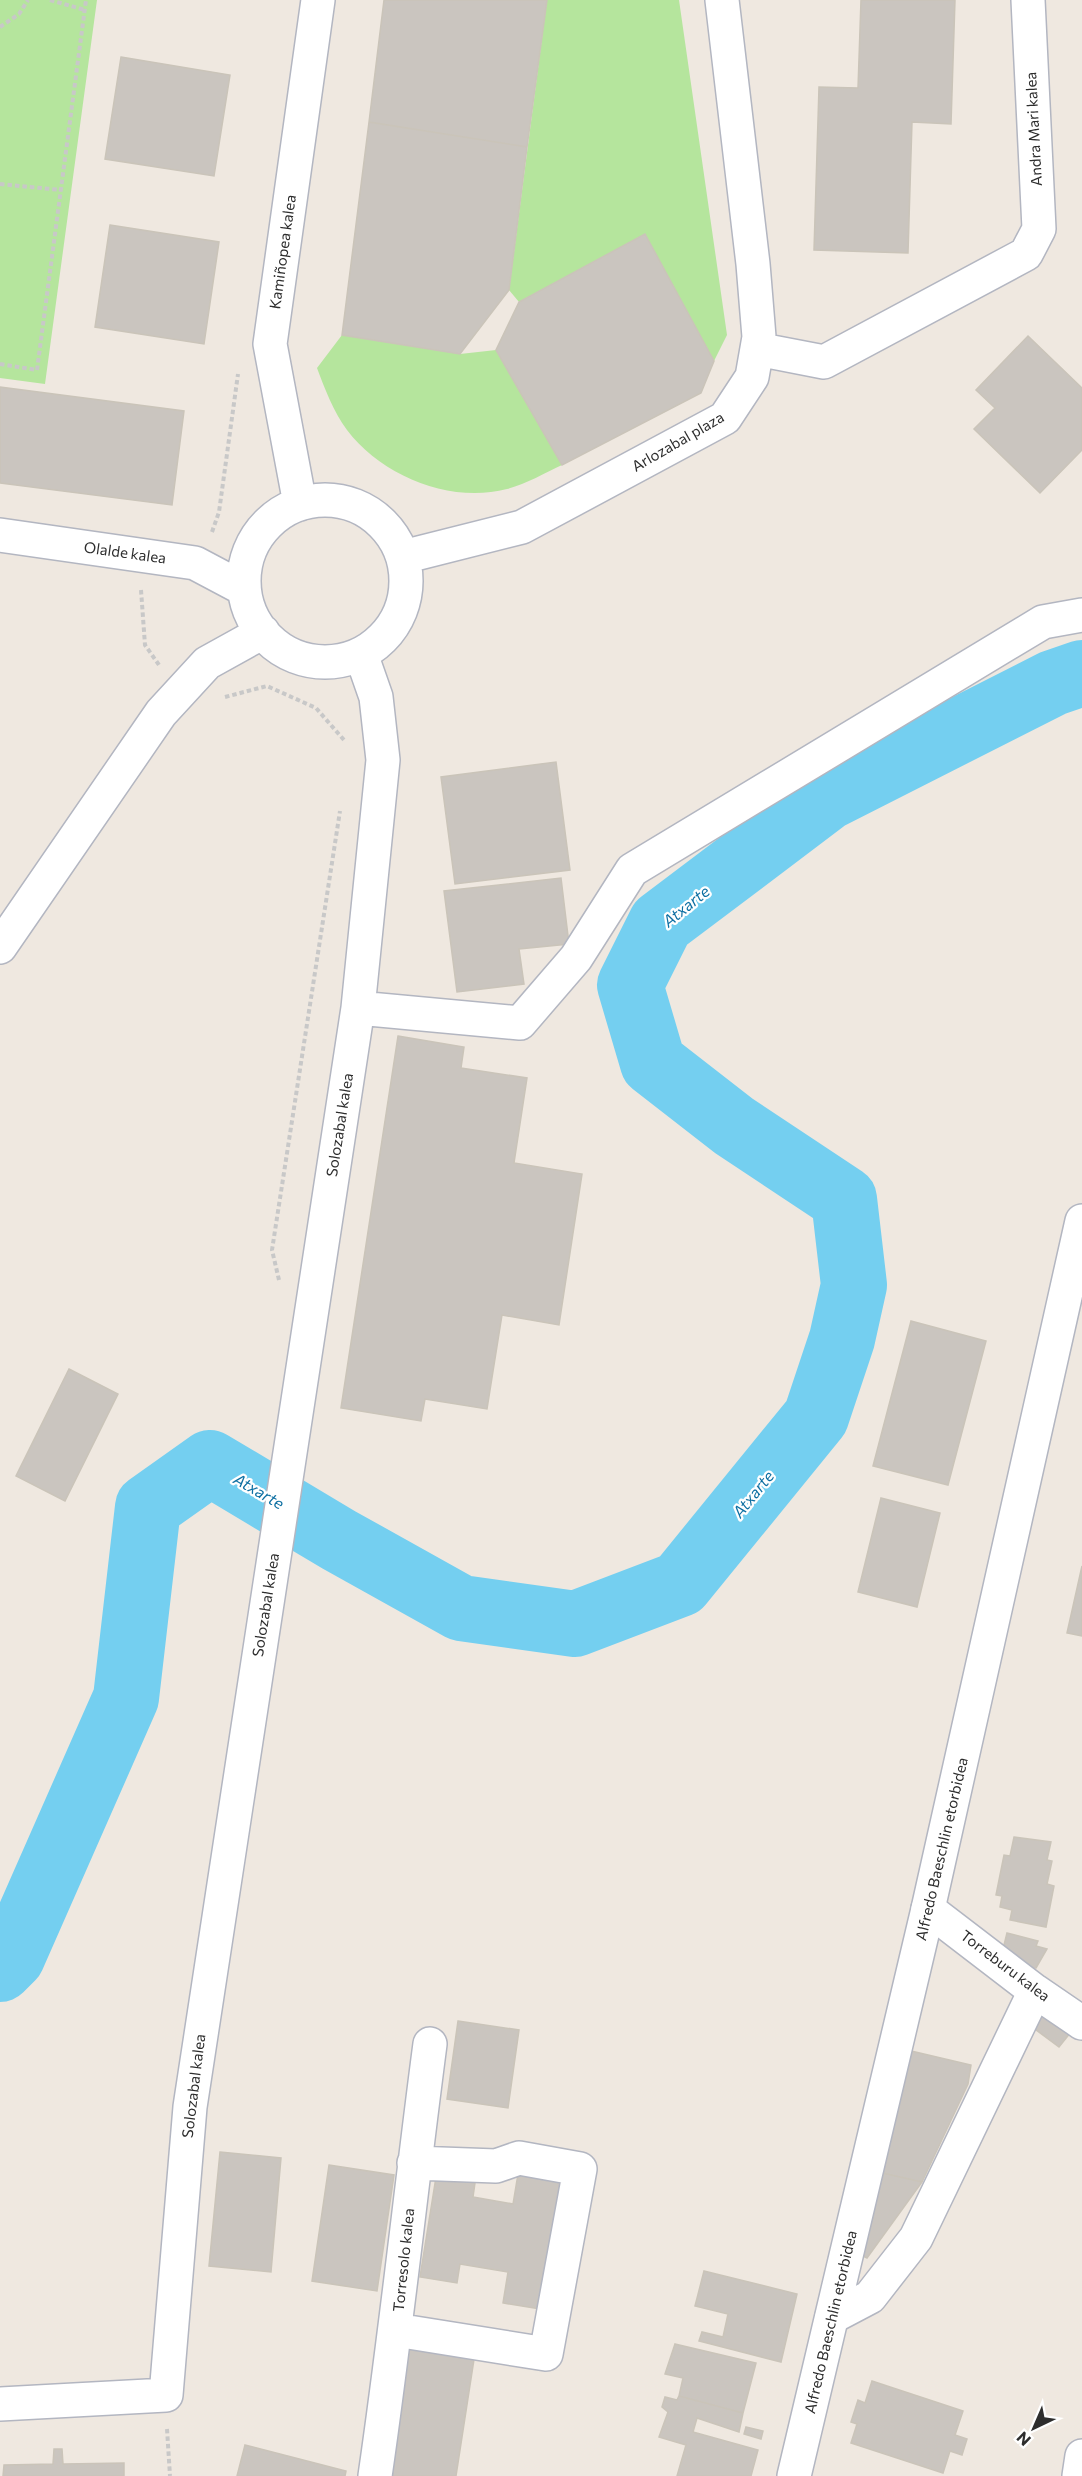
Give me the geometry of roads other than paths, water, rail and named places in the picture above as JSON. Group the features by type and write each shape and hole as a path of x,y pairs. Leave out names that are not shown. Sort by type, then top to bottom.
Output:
{"street":[{"name":"Kamiñopea kalea","path":"300,504 270,344 318,0"},
{"name":"Arlozabal plaza","path":"403,557 522,527 725,418 752,377 759,337 753,264 722,0"},
{"name":"Andra Mari kalea","path":"757,349 824,362 1026,254 1039,229 1028,0"},
{"path":"325,499 350,503 374,515 392,534 403,557 406,580 404,602 394,623 380,641 361,654 335,661 308,660 283,650 263,632 250,612 244,589 246,562 257,536 275,516 300,504 325,499"},
{"name":"Olalde kalea","path":"0,535 195,563 244,589"},
{"path":"358,1008 520,1023 576,958 632,870 1044,622 1082,615"},
{"path":"0,947 161,713 207,663 263,632"},
{"name":"Solozabal kalea","path":"0,2404 166,2395 189,2107 358,1008 383,760 376,697 361,654"},
{"name":"Alfredo Baeschlin etorbidea","path":"794,2476 928,1909 1082,1221"},
{"name":"Torreburu kalea","path":"928,1909 1035,1991 1082,2023"},
{"path":"832,2317 870,2297 916,2238 1035,1991"},
{"name":"Torresolo kalea","path":"375,2476 396,2330 414,2163 430,2044"},
{"path":"396,2330 546,2354 580,2169 519,2158 496,2166 414,2163"},
{"path":"1079,2476 1082,2456"}],"waterway":[{"name":"Atxarte","path":"0,1969 12,1957 126,1698 148,1507 210,1463 339,1540 461,1608 575,1624 680,1584 816,1417 842,1339 854,1285 844,1199 734,1126 653,1063 630,985 661,923 828,797 1053,683 1082,673"}]}
